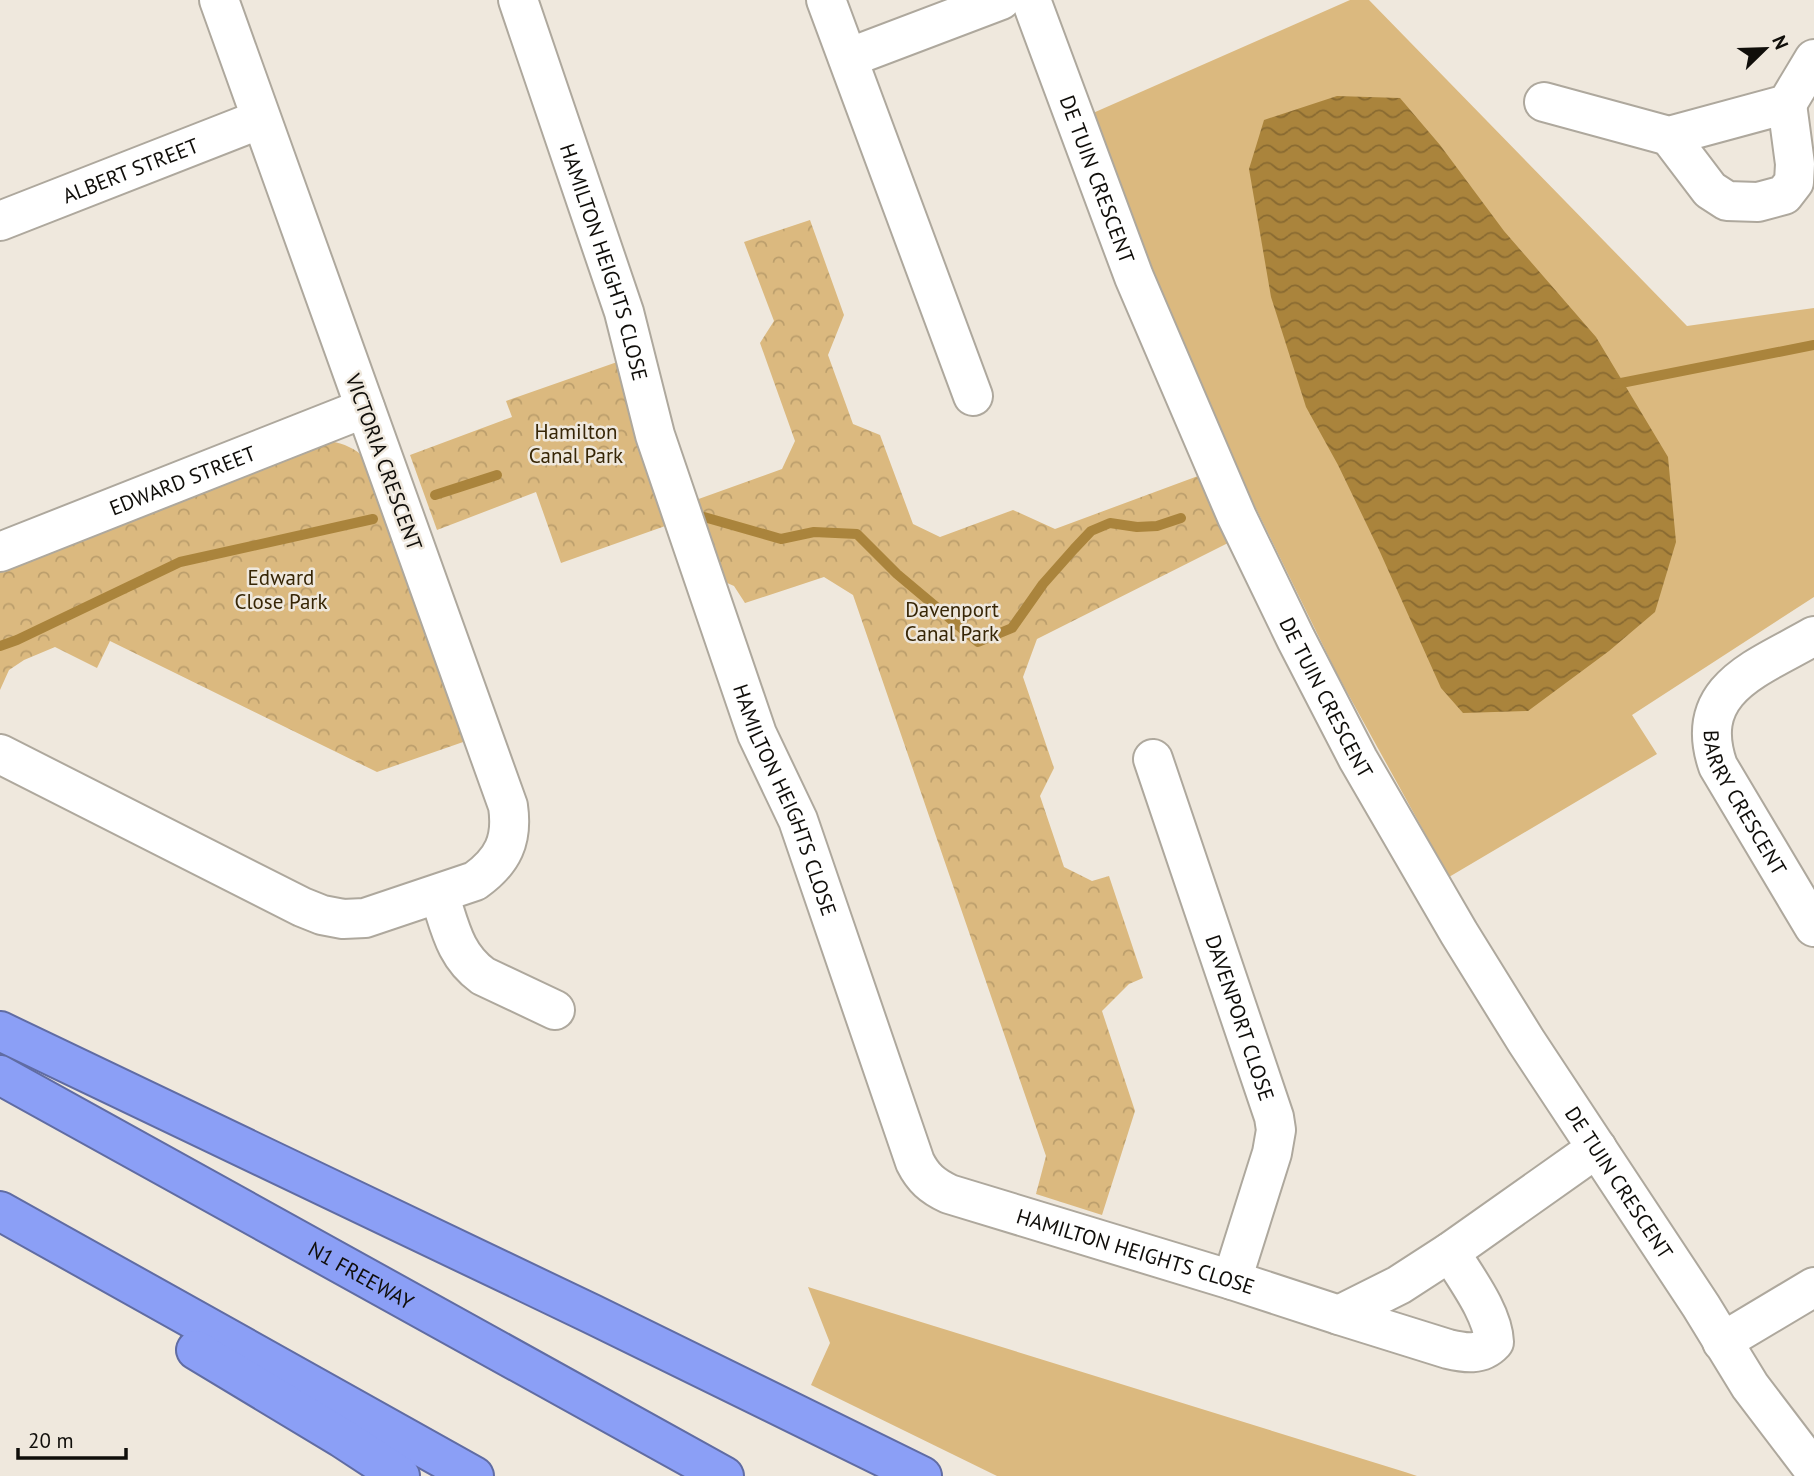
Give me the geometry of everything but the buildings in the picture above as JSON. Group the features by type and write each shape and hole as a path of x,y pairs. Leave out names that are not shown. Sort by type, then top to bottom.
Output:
{"highway":[{"path":"0,1031 592,1314 922,1476"},
{"name":"N1 FREEWAY","path":"0,1075 724,1476"},
{"path":"0,1212 474,1476"},
{"path":"0,1234 214,1360 400,1476"}],"street":[{"name":"VICTORIA CRESCENT","path":"0,754 302,907 342,919 365,918 475,880 488,872 505,847 510,820 508,806 219,0"},
{"name":"HAMILTON HEIGHTS CLOSE","path":"518,0 624,312 655,435 757,734 798,820 920,1172 937,1189 949,1194 1232,1279 1448,1349 1462,1352 1487,1349 1494,1342 1489,1316 1450,1252"},
{"path":"826,0 973,396"},
{"path":"848,58 1001,0"},
{"name":"DE TUIN CRESCENT","path":"1031,0 1134,276 1237,517 1358,759 1427,879 1520,1030 1750,1386 1814,1470"},
{"path":"1669,136 1710,190 1727,201 1758,202 1783,195 1794,182 1795,164 1787,104 1814,59"},
{"path":"1544,102 1669,136 1787,104"},
{"name":"ALBERT STREET","path":"0,220 261,119"},
{"name":"EDWARD STREET","path":"0,552 365,408"},
{"name":"BARRY CRESCENT","path":"1814,636 1729,688 1717,709 1711,733 1718,766 1814,927"},
{"name":"DAVENPORT CLOSE","path":"1153,759 1274,1117 1276,1130 1272,1153 1232,1279"},
{"path":"439,894 465,961 483,976 555,1010"},
{"path":"1339,1315 1399,1285 1450,1252 1597,1148"},
{"path":"1722,1342 1814,1287"}],"green space":[{"path":"1350,0 1369,0 1687,326 1814,308 1814,597 1632,715 1657,754 1449,877 1337,674 1239,474 1152,271 1093,113"},
{"name":"Davenport Canal Park","path":"810,220 844,315 828,355 853,424 880,435 913,524 940,537 1013,510 1055,529 1198,476 1228,543 1037,639 1023,677 1054,768 1040,796 1064,867 1092,881 1109,876 1143,978 1129,984 1102,1011 1135,1111 1102,1215 1036,1194 1046,1156 853,595 824,577 745,603 734,586 718,579 693,501 782,469 795,441 760,343 774,321 744,242"},
{"name":"Hamilton Canal Park","path":"620,361 668,525 561,563 536,492 437,530 410,455 512,417 506,401"},
{"name":"Edward Close Park","path":"330,441 349,447 365,458 466,741 377,772 110,641 97,668 55,647 24,660 9,670 0,690 0,566"},
{"path":"808,1287 1417,1476 997,1476 811,1385 830,1343"}],"water":[{"path":"1337,96 1400,98 1440,145 1504,231 1596,337 1668,457 1676,542 1655,612 1609,651 1528,711 1463,713 1441,688 1380,552 1338,465 1306,407 1271,297 1249,169 1264,120"}],"waterway":[{"path":"1611,385 1814,345"},
{"path":"435,495 497,475"},
{"path":"704,517 781,539 814,532 857,534 897,574 978,642 1012,628 1043,584 1091,531 1110,523 1137,527 1157,526 1181,518"},
{"path":"0,646 180,562 373,519"}]}
